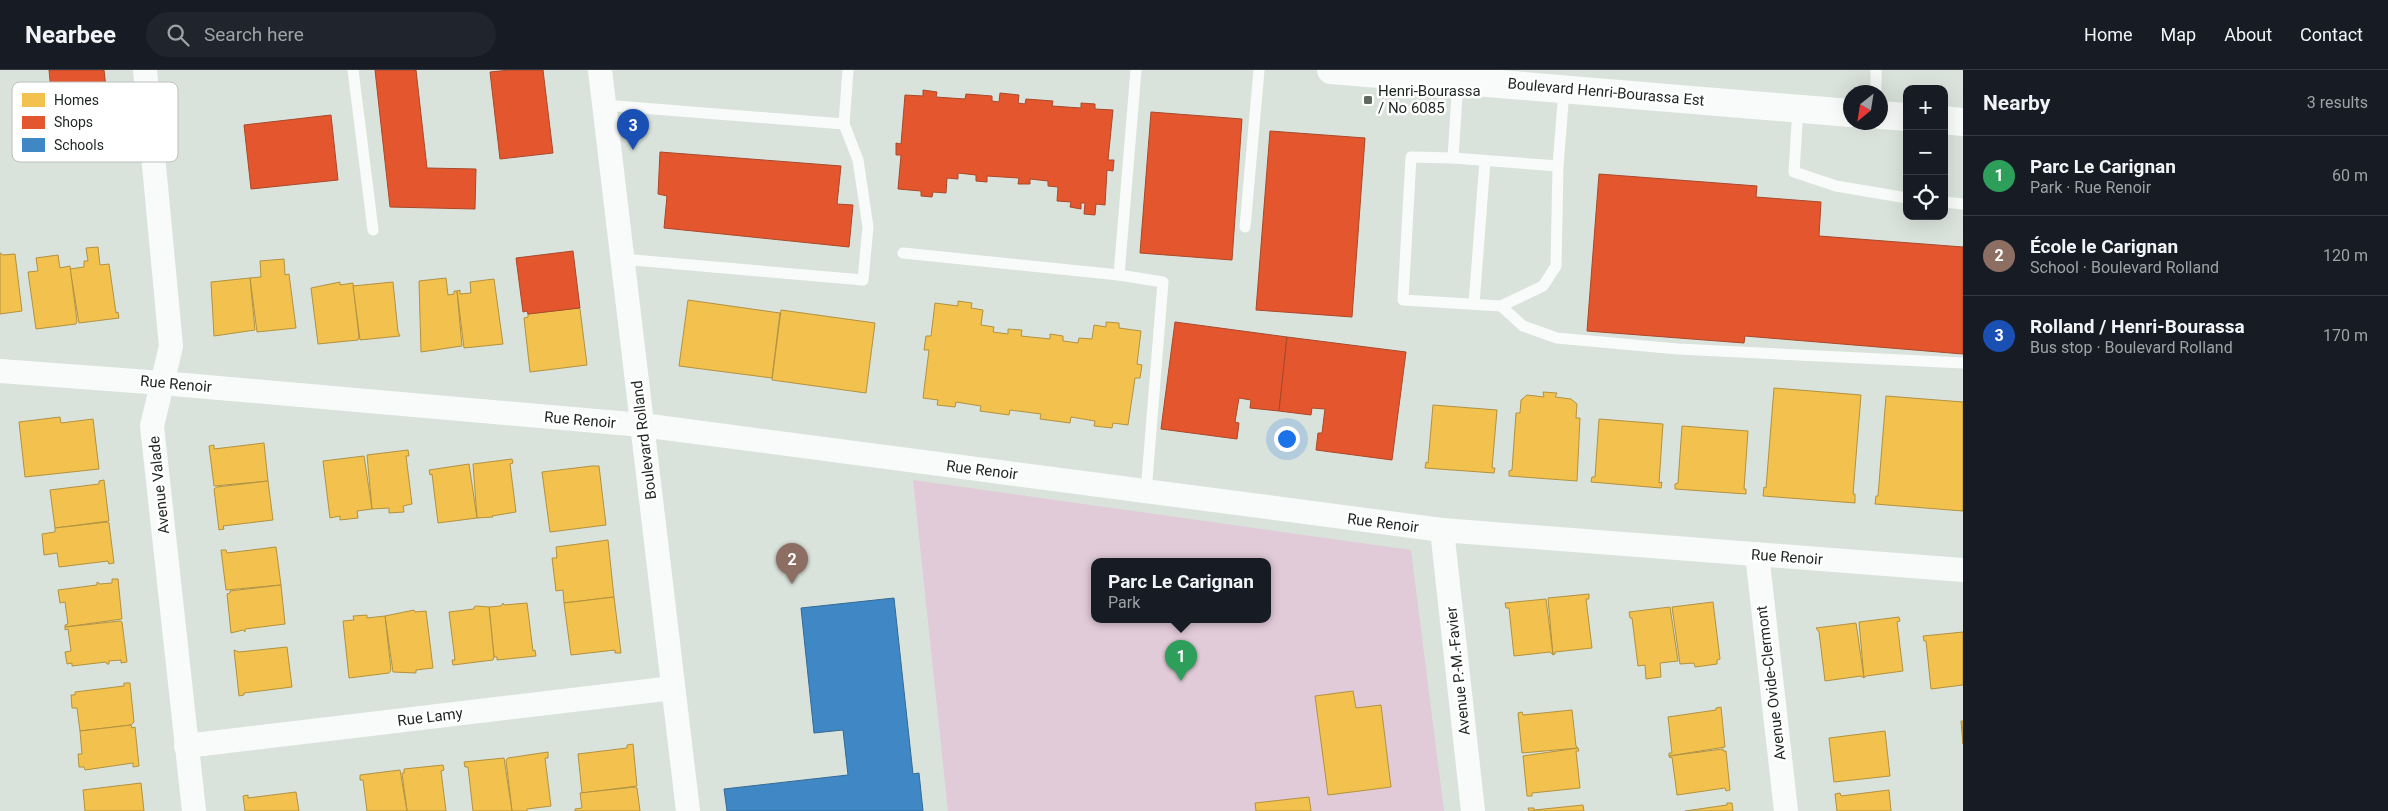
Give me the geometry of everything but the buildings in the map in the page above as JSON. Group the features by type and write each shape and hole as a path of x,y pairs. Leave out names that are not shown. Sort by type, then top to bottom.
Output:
{"main road":[{"name":"Boulevard Henri-Bourassa Est","path":"1331,70 1458,75 1564,89 1843,112"},
{"path":"1888,116 1903,117"},
{"path":"1948,120 1963,122"}],"street":[{"name":"Boulevard Rolland","path":"600,70 688,811"},
{"name":"Avenue Valade","path":"153,162 171,346 152,426 194,811"},
{"name":"Rue Renoir","path":"0,371 162,383 642,425 1442,530 1963,570"},
{"name":"Avenue P.-M.-Favier","path":"1442,530 1473,811"},
{"name":"Avenue Ovide-Clermont","path":"1756,554 1786,811"},
{"name":"Rue Lamy","path":"186,746 674,688"}],"lane":[{"path":"353,70 373,230"},
{"path":"622,259 863,280 868,227 858,160 844,124 848,70"},
{"path":"1119,275 1136,70"},
{"path":"1245,227 1259,70"},
{"path":"1876,70 1876,85"},
{"path":"1453,158 1458,75"},
{"path":"1558,166 1453,158 1411,157 1403,300 1501,306 1543,286 1556,266 1558,166 1564,89"},
{"path":"604,105 844,124"},
{"path":"1798,108 1794,172 1844,188 1903,197"},
{"path":"1474,304 1485,161"},
{"path":"1948,202 1963,204"},
{"path":"903,253 1119,275 1163,282 1146,492"},
{"path":"1501,306 1523,326 1558,338 1678,349 1963,362"}],"shaded area":[{"path":"913,480 1411,550 1444,811 948,811"}],"place":[{"name":"Henri-Bourassa / No 6085","path":"1368,100"},
{"name":"Rolland / Henri-Bourassa","path":"633,150"},
{"name":"École le Carignan","path":"792,584"},
{"name":"Parc Le Carignan","path":"1181,681"}]}
